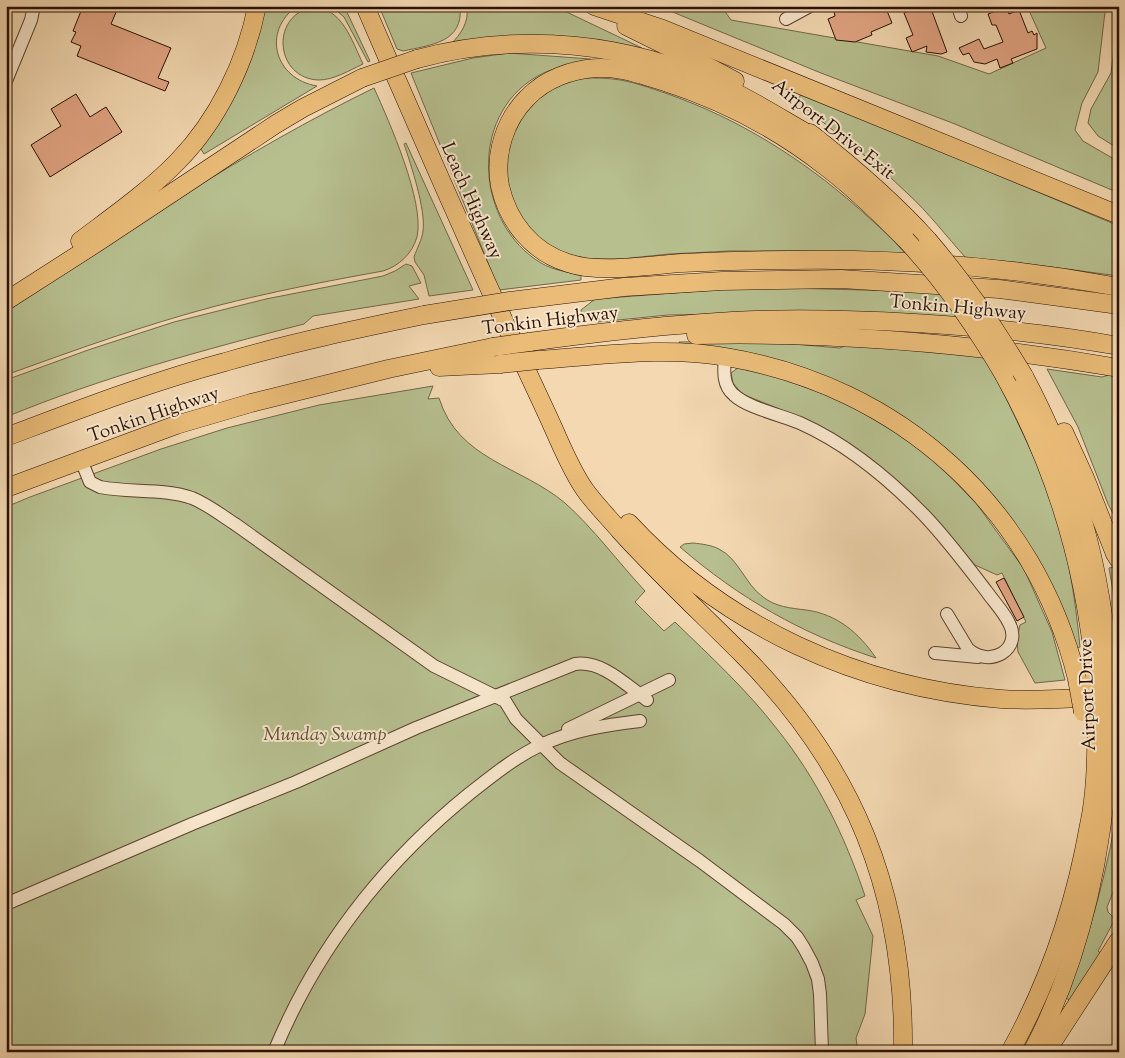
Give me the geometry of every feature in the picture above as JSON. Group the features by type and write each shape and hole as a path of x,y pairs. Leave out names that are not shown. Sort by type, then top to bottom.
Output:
{"highway":[{"path":"6,300 156,181 178,161 195,141 227,92 248,41 257,6"},
{"path":"361,6 372,24"},
{"name":"Leach Highway","path":"365,6 545,410"},
{"name":"Airport Drive Exit","path":"586,6 735,81 780,110 865,177 928,240 970,291 1005,344"},
{"path":"594,6 663,29 1119,215"},
{"path":"6,300 303,108 362,78 441,52 513,43 571,44 622,52 671,66 727,88 819,140"},
{"path":"1102,677 1075,551 1067,523 1038,443 1019,401 963,309 922,257 881,215 825,166 766,127 711,99 672,84 628,71 596,68 575,71 544,84 524,101 514,114 502,139 499,154 499,182 511,216 525,236 541,250 559,260 577,266 606,268 720,261 795,260 912,262 995,268 1119,287"},
{"name":"Tonkin Highway","path":"6,437 110,398 224,362 336,334 424,315 510,301 624,287 722,281 841,279 999,289 1119,305"},
{"name":"Tonkin Highway","path":"6,488 176,425 250,403 388,368 493,347 566,337 703,323 758,320 869,320 1025,332 1119,346"},
{"path":"566,337 810,335 1030,353 1119,368"},
{"name":"Airport Drive","path":"1005,344 1027,376 1071,480 1088,536 1103,613 1102,706 1108,783 1104,821 1089,896 1067,971 1032,1052"},
{"path":"388,368 500,364 645,353 725,356 775,367 840,390 911,431 946,459 972,484 998,514 1018,544 1050,600 1070,649 1077,679 1102,706 1090,824 1076,883 1066,920 1046,974 1023,1029 1010,1052"},
{"path":"1027,376 1050,404 1057,417 1119,560"},
{"path":"545,410 595,484 641,536 686,577 746,618 779,637 834,662 940,692 1002,699 1092,698 1102,706"},
{"path":"545,410 585,490 642,554 772,685 819,746 842,785 870,846 890,913 897,946 901,980 904,1018 903,1052"},
{"path":"1046,1052 1119,940"}],"street":[{"path":"6,81 31,20 34,6"},
{"path":"786,19 810,6"},
{"path":"725,356 725,382 733,395 828,437 868,464 930,522 970,570 1010,624 1012,636 1008,648 998,656 992,658 935,653"},
{"path":"81,460 90,482 100,487 176,494 202,503 235,524 434,666 496,696 508,704 516,719 560,763 700,861 784,924 797,937 812,963 818,979 822,1052"},
{"path":"946,614 968,649 980,657"},
{"path":"6,904 304,778 416,728 575,664 592,664 601,668 643,697"},
{"path":"274,1052 300,997 318,964 341,929 394,864 442,818 505,767 572,726 643,697 669,680"},
{"path":"542,745 571,733 598,726 640,721"}],"green space":[{"path":"262,6 297,6 286,17 279,28 276,41 278,53 283,64 291,74 303,82 317,86 204,154 199,146"},
{"path":"331,6 344,6 370,61 368,62 344,17"},
{"path":"379,6 460,6 460,18 457,28 443,40 424,47 403,51 397,49"},
{"path":"467,6 554,6 642,48 641,51 450,45 463,28 467,18"},
{"path":"658,6 721,6 731,20 938,56 989,74 1046,48 1027,6 1097,6 1105,12 1098,72 1082,103 1075,130 1083,141 1119,162 1119,193 955,124 821,73"},
{"path":"312,7 331,13 338,19 350,36 363,64 325,80 305,77 294,70 287,59 283,47 284,34 289,22 298,13"},
{"path":"1119,10 1119,149 1098,136 1088,123 1091,109 1111,73"},
{"path":"509,53 591,59 591,62 563,66 542,74 514,95 499,117 491,143 489,170 493,198 503,223 519,245 541,263 555,269 581,275 581,280 499,290 411,73 473,58"},
{"path":"569,79 620,80 648,87 720,115 744,128 791,156 836,189 876,224 906,254 729,251 621,259 579,259 543,244 516,214 505,181 508,138 532,100"},
{"path":"374,88 404,162 416,204 417,237 412,249 399,263 383,271 278,291 189,313 110,338 6,375 6,312 141,222 232,165 326,112"},
{"path":"801,93 1119,226 1119,276 1013,262 966,258 923,208 894,181 798,102"},
{"path":"406,143 473,290 429,296 424,275 415,262 414,257 422,238 423,222 417,188 404,144"},
{"path":"406,264 412,266 421,283 409,286 419,299 313,316 304,324 191,354 116,377 6,417 6,380 88,350 174,322 266,299 383,276"},
{"path":"787,288 939,292 958,318 728,314 668,315 598,322 582,315 581,310 595,299 727,289"},
{"path":"737,341 840,348 847,345 983,355 1028,445 1045,484 1061,531 1076,608 1080,647 1077,648 1063,609 1052,589 955,458 930,437 878,402 845,385 809,371 680,348 679,342"},
{"path":"739,367 772,375 843,401 910,441 938,464 976,503 1024,569 1052,632 1065,680 1035,683 1018,652 1017,639 1020,625 1026,622 1002,573 997,575 975,565 938,522 792,414 742,394 733,383 731,373"},
{"path":"1047,369 1102,377 1109,375 1119,378 1119,525 1108,504 1078,427"},
{"name":"Munday Swamp","path":"433,386 428,399 439,398 448,419 461,435 476,449 493,460 548,490 576,513 645,591 635,602 664,631 675,622 715,661 765,715 805,768 839,830 857,874 865,896 856,900 873,936 865,1014 856,1038 858,1052 6,1052 6,507 161,449 227,428 319,405"},
{"path":"693,543 713,547 726,553 757,592 773,603 817,612 837,620 855,633 876,658 822,638 772,613 748,598 680,547 684,544"},
{"path":"1114,567 1119,574 1119,626 1109,568"},
{"path":"1119,798 1119,878 1107,907 1114,921 1098,951 1102,954 1073,1002 1066,998 1098,899 1110,849"}],"building":[{"path":"83,6 107,6 117,10 111,24 171,48 158,78 169,82 165,91 77,56 81,46 71,42 76,32 73,31"},
{"path":"855,6 885,6 892,23 871,32 872,35 855,42 836,40 828,19 835,16 834,12"},
{"path":"921,6 930,6 947,52 941,54 926,52 927,46 912,52 906,38 913,35 904,13"},
{"path":"1006,7 1009,14 1019,10 1028,33 1032,31 1034,35 1037,33 1037,49 1011,59 1013,63 1000,68 997,59 985,64 974,62 969,53 963,55 959,48 979,39 984,49 1003,42 996,25 992,25 988,14"},
{"path":"76,94 90,117 106,107 122,132 50,177 31,145 61,126 51,109"},
{"path":"1004,578 1024,617 1017,621 996,582"}]}
